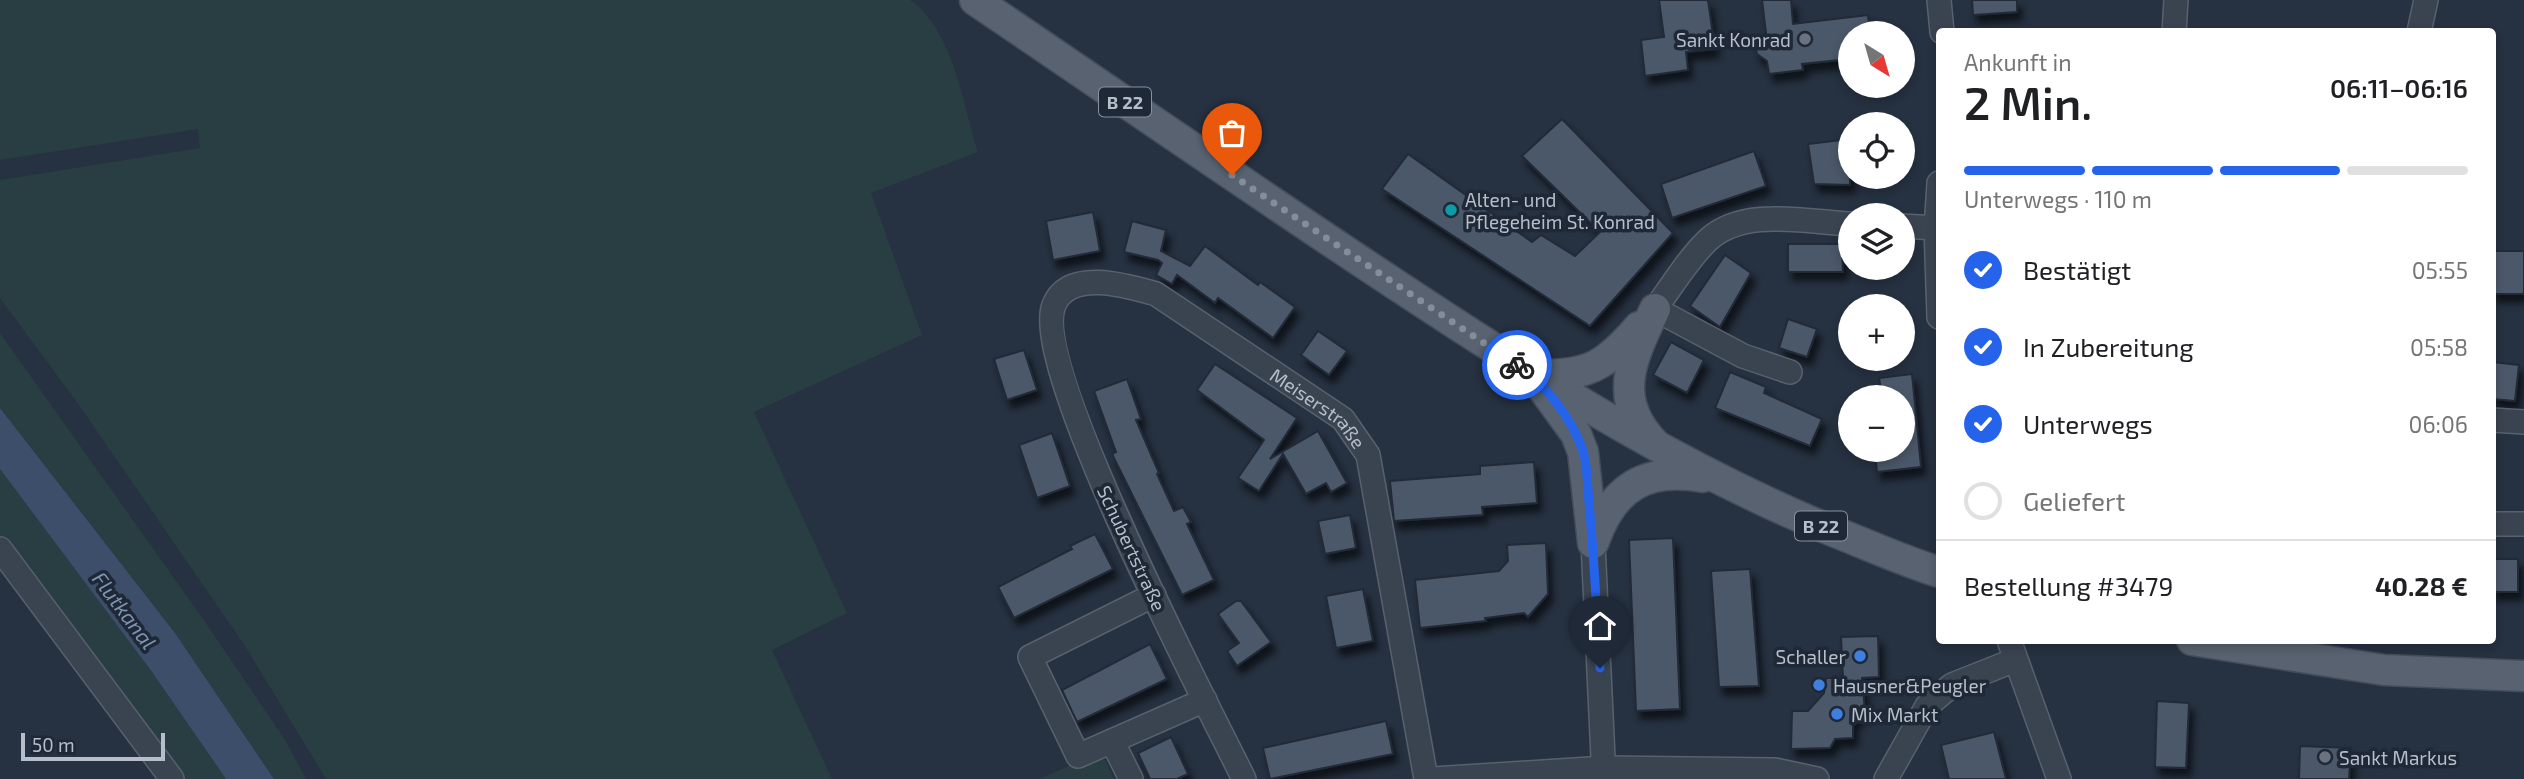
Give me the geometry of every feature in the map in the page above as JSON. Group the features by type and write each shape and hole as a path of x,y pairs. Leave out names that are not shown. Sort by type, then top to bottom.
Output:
{"main road":[{"name":"B 22","path":"975,0 1275,205 1532,375 1663,452 1717,480 1816,524 1936,571"},
{"path":"1532,375 1588,370 1614,356 1655,309"},
{"path":"1655,309 1632,358 1628,383 1631,407 1643,432 1663,452"},
{"path":"1532,375 1576,434 1583,452 1593,543"},
{"path":"1593,543 1609,509 1629,487 1647,477 1685,474 1717,480"},
{"path":"2218,644 2384,670 2524,676"}],"street":[{"path":"1940,0 1942,28"},
{"path":"2174,28 2176,0"},
{"path":"2420,28 2426,0"},
{"path":"1790,372 1743,356 1655,309 1708,240 1728,225 1759,219 1838,223"},
{"path":"1915,227 1936,228"},
{"name":"Meiserstraße","path":"1053,306 1066,290 1078,285 1123,284 1156,294 1343,419 1357,436 1368,455 1426,779"},
{"name":"Schubertstraße","path":"1053,306 1051,329 1088,447 1108,499 1244,779"},
{"path":"2496,419 2524,422"},
{"path":"2496,524 2524,524"},
{"path":"1593,543 1605,773"},
{"path":"0,549 172,779"},
{"path":"1154,595 1030,657 1077,756 1205,700"},
{"path":"1886,779 1927,706 1952,685 2012,650 2059,779"},
{"path":"1112,741 1131,779"},
{"path":"1433,779 1775,770 1817,779"}],"green space":[{"path":"0,0 910,0 925,13 946,48 978,152 871,193 922,335 754,412 847,613 772,650 832,779 326,779 245,646 81,408 0,298 0,180 200,148 198,129 0,160"},
{"path":"0,333 201,616 284,738 306,779 274,779 175,633 0,408"},
{"path":"0,469 152,672 226,779 180,779 0,539"},
{"path":"1101,752 1114,779 1039,779"}],"water":[{"name":"Flutkanal","path":"0,408 175,633 274,779 226,779 152,672 0,469"}],"building":[{"path":"1659,0 1708,0 1715,49 1686,52 1688,70 1645,76 1641,40 1664,37"},
{"name":"Sankt Konrad","path":"1762,0 1791,0 1793,24 1868,15 1869,21 1838,21 1838,60 1802,64 1803,70 1769,74 1767,61 1757,54 1755,43 1766,33"},
{"path":"1972,0 2017,0 2017,12 1973,15"},
{"name":"Alten- und Pflegeheim St. Konrad","path":"1562,119 1673,233 1590,326 1382,189 1408,154 1532,242 1541,235 1575,256 1600,232 1522,156"},
{"path":"1838,140 1838,185 1814,184 1808,144"},
{"path":"1754,151 1766,186 1672,218 1661,184"},
{"path":"1093,212 1100,251 1053,260 1046,221"},
{"path":"1132,221 1166,230 1161,251 1190,266 1205,246 1258,285 1260,282 1295,307 1273,338 1218,298 1215,303 1177,275 1172,284 1156,275 1162,263 1158,260 1124,252"},
{"path":"1788,244 1838,244 1838,272 1788,272"},
{"path":"2496,251 2524,251 2524,294 2496,294"},
{"path":"1725,255 1751,273 1720,327 1690,306"},
{"path":"1788,319 1817,329 1807,357 1779,348"},
{"path":"1318,331 1347,351 1329,375 1301,355"},
{"path":"1671,342 1704,360 1687,393 1653,375"},
{"path":"1024,350 1037,390 1007,400 994,359"},
{"path":"2496,362 2519,365 2515,401 2496,399"},
{"path":"1215,364 1297,418 1270,459 1318,431 1347,483 1331,492 1326,483 1306,494 1283,454 1259,491 1238,478 1264,440 1197,390"},
{"path":"1730,372 1766,387 1764,393 1822,419 1810,446 1715,408"},
{"path":"1912,374 1913,385 1880,385 1879,378"},
{"path":"1127,379 1141,419 1136,420 1159,473 1157,474 1174,511 1183,507 1191,522 1187,524 1214,580 1182,595 1112,454 1116,452 1094,391"},
{"path":"1915,405 1921,467 1877,472 1876,462 1915,462"},
{"path":"1052,433 1070,486 1037,498 1019,445"},
{"path":"1534,462 1537,503 1482,507 1483,515 1394,521 1390,481 1480,474 1480,466"},
{"path":"1350,515 1356,548 1325,554 1318,521"},
{"path":"1095,534 1113,569 1014,618 998,587 1072,549 1070,546"},
{"path":"1673,538 1680,709 1636,711 1629,540"},
{"path":"1546,543 1548,594 1528,617 1524,613 1485,618 1486,621 1420,628 1415,580 1499,571 1508,561 1507,545"},
{"path":"2496,559 2518,559 2518,592 2496,592"},
{"path":"1750,569 1759,686 1719,687 1711,571"},
{"path":"1363,589 1373,641 1336,648 1326,596"},
{"path":"1236,601 1241,601 1271,642 1237,666 1227,651 1239,643 1218,614"},
{"path":"1878,636 1879,677 1862,678 1865,712 1853,721 1853,738 1835,739 1830,748 1791,749 1792,711 1808,711 1824,693 1826,678 1843,678 1841,637"},
{"path":"1150,644 1167,679 1077,722 1062,690"},
{"path":"2157,701 2189,703 2186,768 2155,767"},
{"path":"1386,721 1393,754 1270,779 1263,748"},
{"path":"1994,732 2006,779 1949,779 1941,745"},
{"path":"1171,737 1188,774 1177,779 1150,779 1138,753"},
{"name":"Sankt Markus","path":"2300,746 2351,748 2349,779 2299,779"}],"way so far":[{"path":"1232,175 1517,365"}],"place":[{"name":"Sankt Konrad","path":"1805,39"},
{"name":"Alten- und Pflegeheim St. Konrad","path":"1451,210"},
{"name":"Schaller","path":"1860,656"},
{"name":"Hausner&Peugler","path":"1819,685"},
{"name":"Mix Markt","path":"1837,714"},
{"name":"Sankt Markus","path":"2325,757"}],"route":[{"path":"1517,365 1532,375 1560,410 1576,434 1583,452 1593,543 1600,668"}]}
